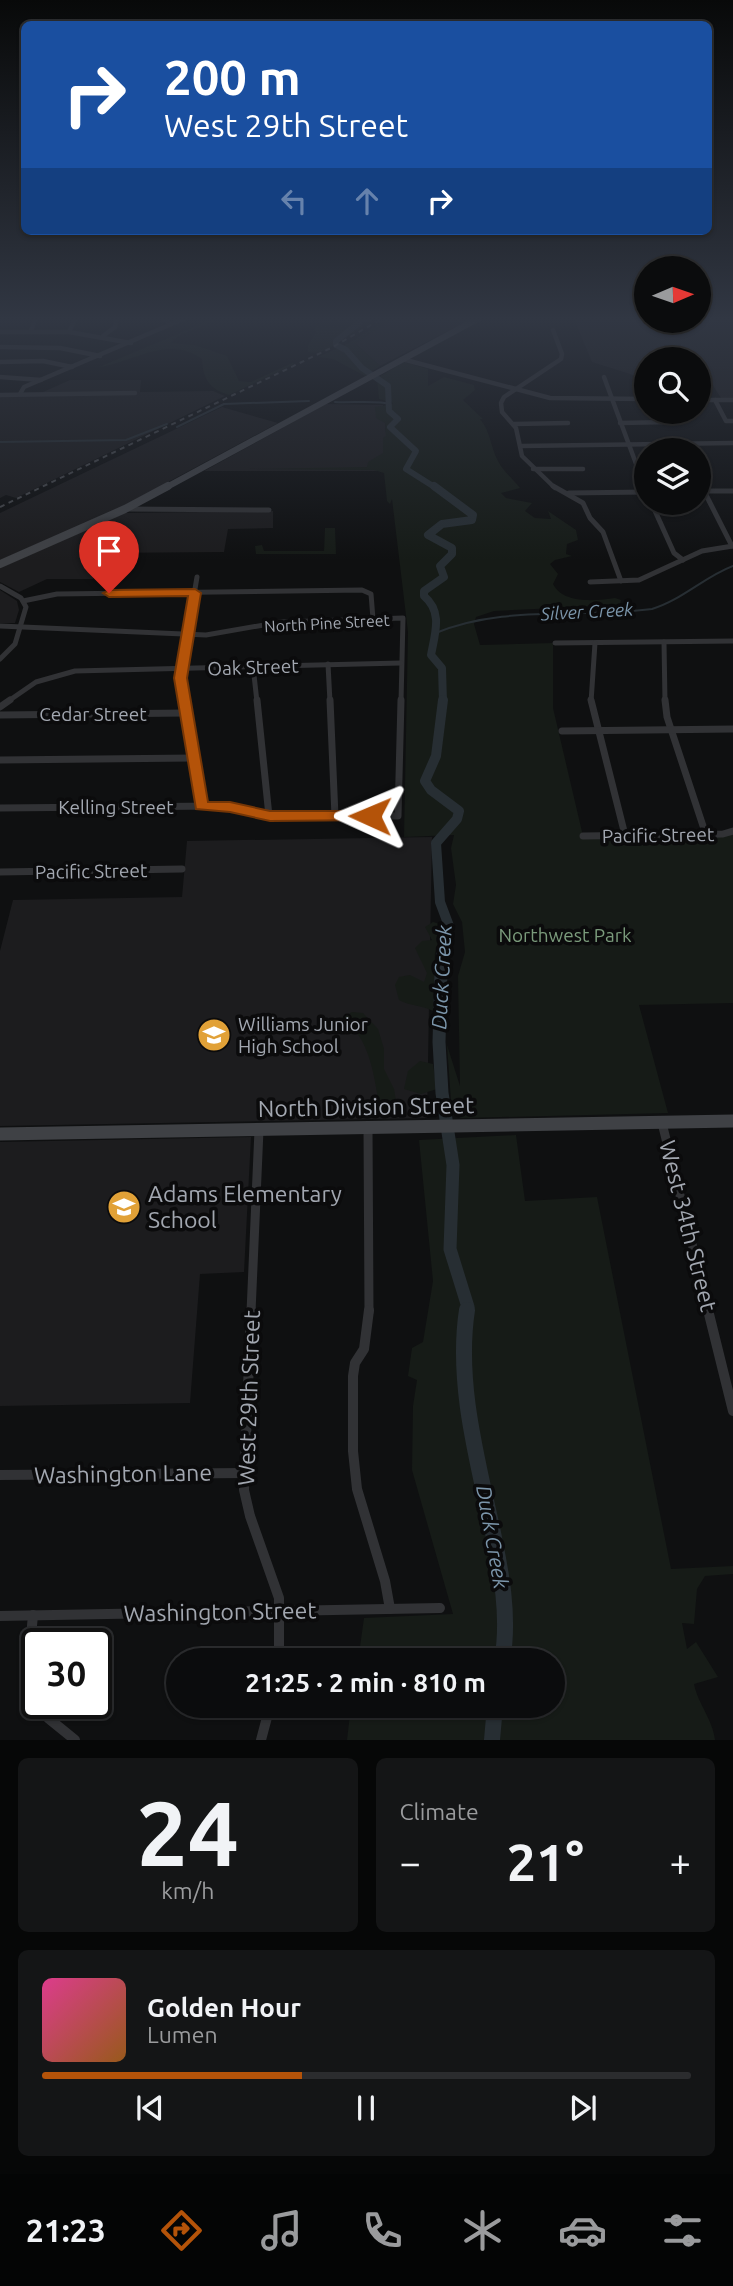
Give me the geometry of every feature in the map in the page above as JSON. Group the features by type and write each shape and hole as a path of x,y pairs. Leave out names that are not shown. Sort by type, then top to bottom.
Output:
{"main road":[{"path":"0,564 125,509 330,398"},
{"name":"North Division Street","path":"0,1134 733,1121"}],"street":[{"path":"503,398 500,405 502,412 514,424 522,456 533,469 565,494 583,503 590,518 603,532 621,581"},
{"path":"556,398 634,399"},
{"path":"611,400 634,460"},
{"path":"711,400 733,400"},
{"path":"715,400 726,421 733,421"},
{"path":"514,424 568,423"},
{"path":"620,423 634,423"},
{"path":"711,445 732,444"},
{"path":"521,446 634,445"},
{"path":"533,469 583,469"},
{"path":"565,494 634,491"},
{"path":"711,491 733,491"},
{"path":"125,509 270,510"},
{"path":"590,582 650,576 702,551 732,546 711,509"},
{"path":"657,515 674,553 683,560"},
{"path":"197,578 180,678 201,806"},
{"path":"0,586 23,601 26,607 10,654 0,660"},
{"path":"23,601 57,594 362,590 369,592 373,620"},
{"name":"North Pine Street","path":"0,626 187,635 221,634 281,622 403,618 401,663"},
{"path":"555,643 733,641"},
{"path":"664,642 667,656 664,701 706,835"},
{"path":"595,643 590,698 625,835"},
{"name":"Oak Street","path":"0,707 52,676 75,671 401,663"},
{"name":"Kelling Street","path":"0,808 201,806 230,807 270,816 398,816 401,663"},
{"path":"328,664 335,816"},
{"path":"253,666 270,816"},
{"name":"Cedar Street","path":"0,715 186,713"},
{"path":"562,732 733,729"},
{"path":"0,760 193,758"},
{"name":"Pacific Street","path":"583,836 706,835 733,831"},
{"name":"Pacific Street","path":"0,872 182,869"},
{"name":"West 34th Street","path":"662,1123 733,1410"},
{"path":"368,1128 371,1298 363,1349 355,1363 353,1376 353,1451 357,1489 385,1581 390,1609"},
{"name":"West 29th Street","path":"260,1130 245,1473 247,1510 277,1590 279,1648"},
{"name":"Washington Lane","path":"0,1475 245,1473"},
{"name":"Washington Street","path":"0,1616 440,1608"},
{"path":"31,1628 33,1615"},
{"path":"261,1740 267,1718"},
{"path":"49,1719 75,1740"}],"shaded area":[{"path":"0,398 220,398 16,498 6,495 0,498"},
{"path":"326,404 383,405 390,471 204,471"},
{"path":"222,407 278,423 120,508 0,560 0,513"},
{"path":"273,511 273,528 228,529 224,552 100,553 93,579 47,579 19,592 0,582 0,568 124,513"},
{"path":"0,590 17,601 19,610 15,623 0,623"},
{"name":"Williams Junior High School","path":"432,837 427,1118 0,1126 0,951 13,900 182,897 187,841"},
{"name":"Adams Elementary School","path":"251,1137 244,1272 200,1274 190,1403 0,1406 0,1142"}],"green space":[{"name":"Northwest Park","path":"390,398 465,398 463,400 483,419 480,419 498,461 520,488 501,493 506,498 532,503 525,511 535,518 551,519 548,511 576,530 578,540 567,544 566,554 572,556 550,564 558,574 553,584 564,595 572,598 621,600 620,605 494,611 476,617 474,624 480,645 553,643 553,708 583,836 733,831 733,1003 639,1005 668,1113 462,1118 452,1115 447,1045 460,1086 458,976 465,952 462,922 453,904 456,885 451,848 454,835 404,837 408,632 392,499 390,504 387,501 384,473 374,470 248,469 367,467 368,462 383,453 383,438 386,436 385,423 376,418 375,407 393,404"},
{"path":"325,528 335,528 336,554 256,554 255,546 262,545 264,551 324,551"},
{"path":"433,922 444,925 435,953 433,1011 399,1000 395,985 399,977 410,975 424,982 427,973 415,948 422,941 432,940 425,927"},
{"path":"352,1012 363,1013 378,1029 384,1049 384,1069 394,1089 397,1107 380,1110 373,1071 365,1047 351,1026 341,1018"},
{"path":"420,1061 433,1064 437,1089 421,1094 404,1089 408,1071"},
{"path":"516,1135 525,1201 597,1197 671,1569 733,1566 733,1574 705,1576 697,1589 694,1624 682,1623 687,1649 696,1642 718,1677 694,1684 715,1740 347,1740 350,1718 565,1718 565,1648 360,1648 364,1618 453,1614 412,1470 413,1406 417,1380 408,1376 412,1348 423,1342 433,1281 419,1140"}],"waterway":[{"name":"Duck Creek","path":"388,398 389,411 398,419 390,427 416,451 406,469 436,488"},
{"path":"177,427 224,404 309,401"},
{"path":"335,402 390,404"},
{"path":"0,442 126,440 167,424"},
{"name":"Duck Creek","path":"434,486 473,515 472,520 442,524 428,535 452,548 452,554 440,566 444,577 424,591 424,596 436,616 431,655 442,668 443,700"},
{"name":"Silver Creek","path":"433,634 486,619 652,609 733,566"},
{"name":"Duck Creek","path":"441,970 441,955 449,926 440,902 436,843 457,819 459,811 431,790 425,781 436,756 443,700"},
{"name":"Duck Creek","path":"441,970 439,1042 442,1093 453,1165 450,1249 468,1307 467,1312"},
{"name":"Duck Creek","path":"467,1310 464,1337 466,1392 501,1577 505,1611 504,1648"},
{"name":"Duck Creek","path":"492,1740 494,1718"}],"railway":[{"path":"0,507 226,398"}],"place":[{"name":"Williams Junior High School","path":"214,1035"},
{"name":"Adams Elementary School","path":"124,1207"}],"route":[{"path":"109,593 195,593 180,678 201,806 230,807 255,815 270,816 370,816"}]}
